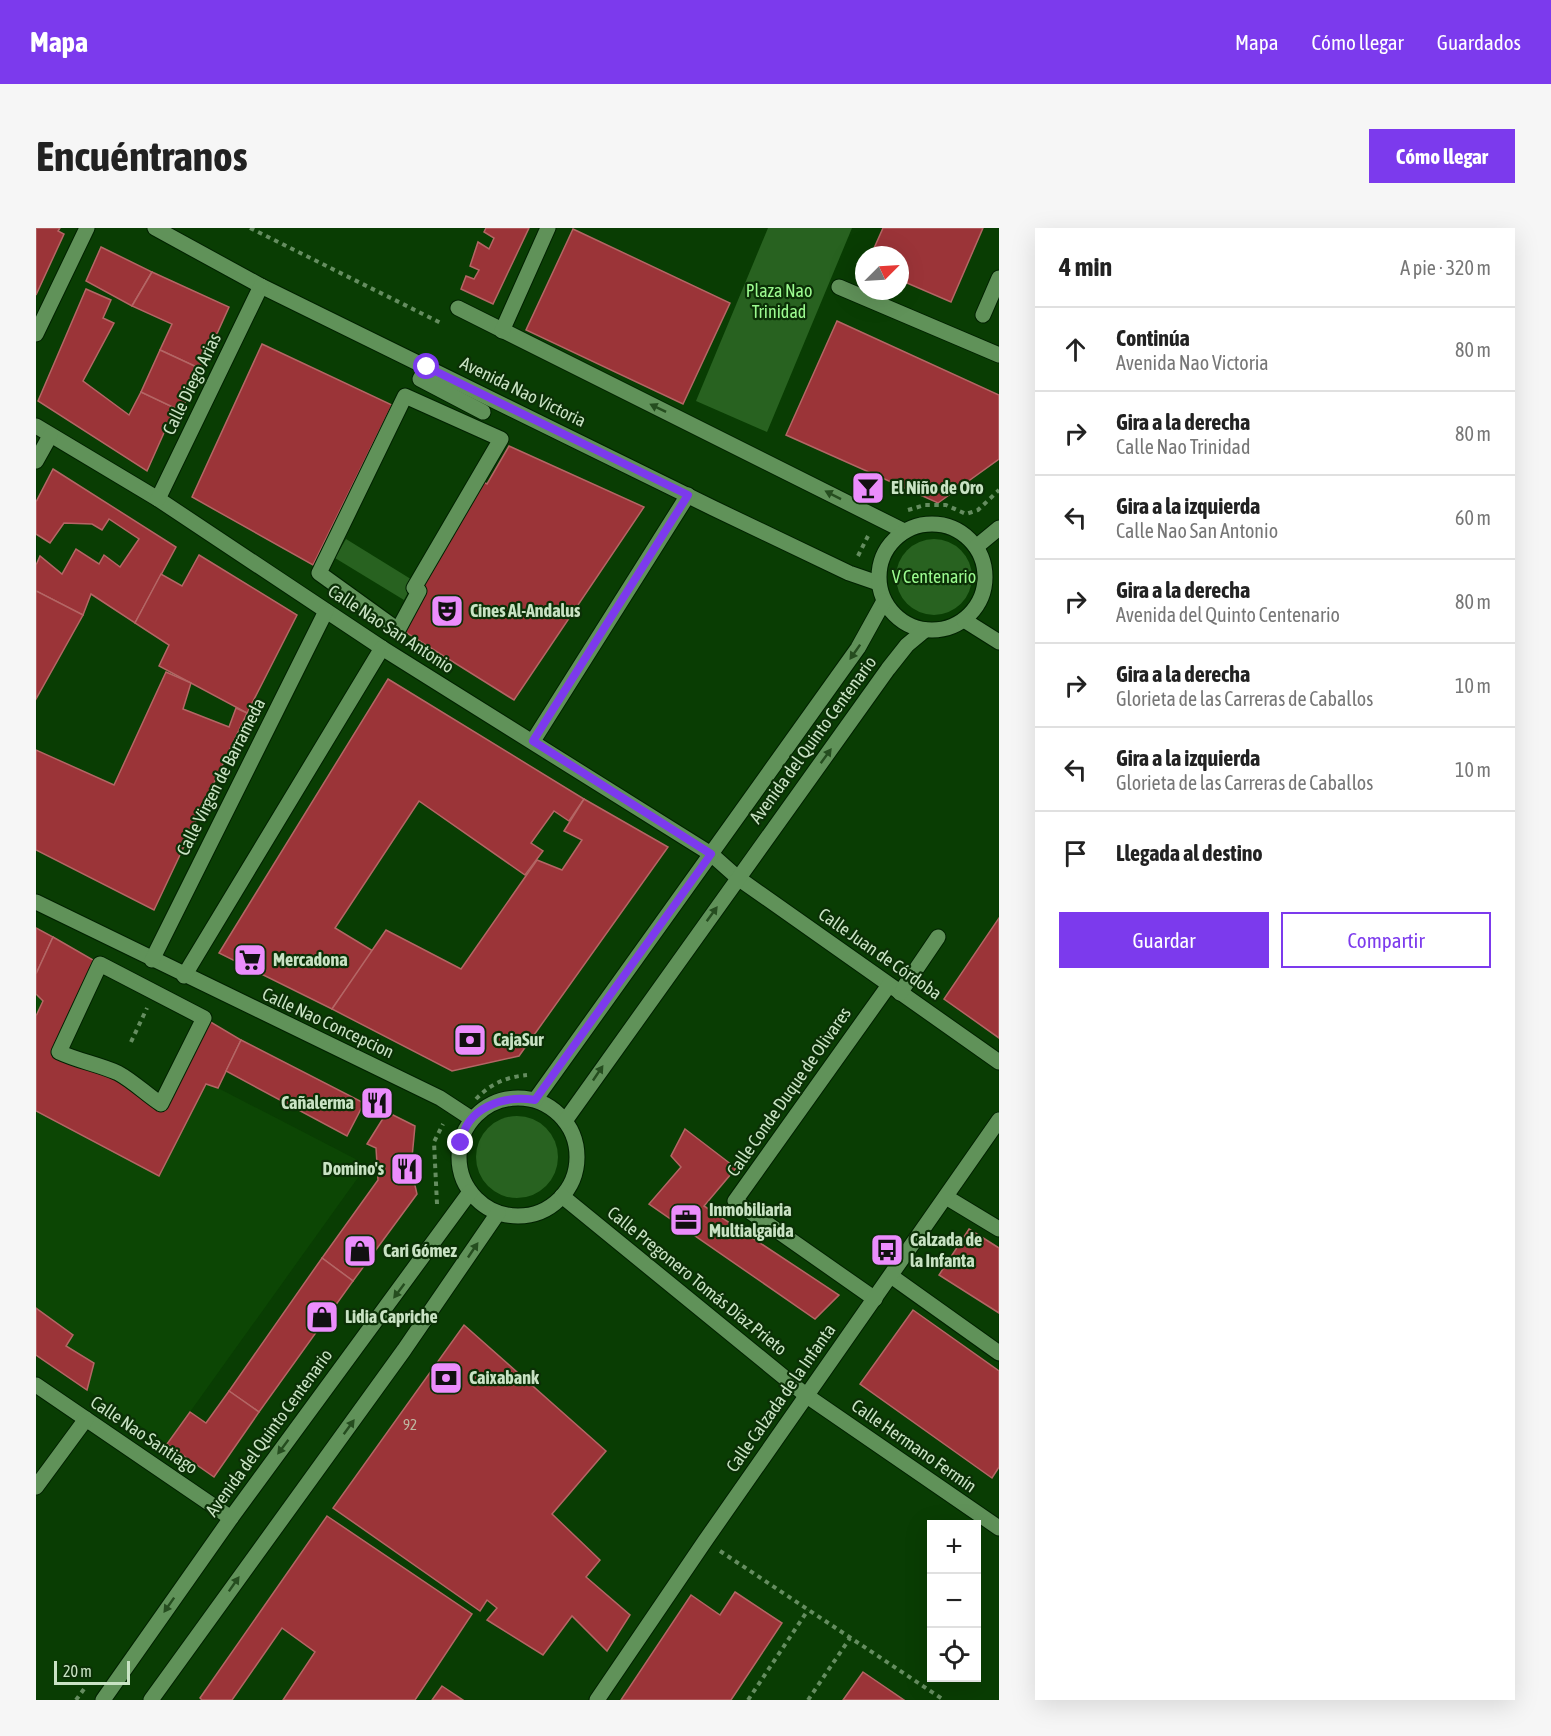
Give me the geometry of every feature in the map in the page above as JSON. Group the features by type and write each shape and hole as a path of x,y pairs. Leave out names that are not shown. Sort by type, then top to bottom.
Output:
{"street":[{"path":"36,334 87,228"},
{"name":"Avenida Nao Victoria","path":"155,228 261,286 849,573 878,583"},
{"path":"502,331 548,228"},
{"path":"983,315 999,278"},
{"name":"Calle Diego Arias","path":"158,499 261,286"},
{"path":"839,287 999,355"},
{"path":"458,308 904,531"},
{"path":"427,367 420,379 483,412"},
{"path":"405,396 501,439 414,588 419,591 398,630 319,573 405,396"},
{"name":"Calle Nao San Antonio","path":"36,426 158,499 382,648 711,854"},
{"path":"36,461 50,436"},
{"path":"533,741 688,495"},
{"path":"935,524 951,527 965,535 976,547 985,571 984,590 977,606 964,620 939,630 925,630 908,625 894,615 884,601 878,583 883,553 904,531 919,525 935,524"},
{"path":"976,547 999,528"},
{"path":"985,571 999,579"},
{"name":"Avenida del Quinto Centenario","path":"535,1100 858,648 884,601"},
{"name":"Calle Virgen de Barrameda","path":"152,960 326,611"},
{"path":"964,620 999,642"},
{"name":"Avenida del Quinto Centenario","path":"565,1121 888,669 907,645 925,630"},
{"path":"184,976 382,648"},
{"path":"711,854 738,878"},
{"name":"Calle Juan de Córdoba","path":"738,878 999,1062"},
{"name":"Calle Nao Concepcion","path":"36,902 452,1105 472,1119"},
{"path":"895,989 938,938"},
{"path":"100,964 204,1018 161,1104 121,1075 100,1066 75,1060 59,1052 100,964"},
{"name":"Calle Conde Duque de Olivares","path":"875,1299 735,1201 895,989"},
{"path":"518,1097 535,1100 552,1108 565,1121 574,1139 577,1159 573,1179 562,1196 549,1207 533,1214 516,1216 498,1213 482,1204 470,1192 461,1174 458,1155 462,1136 472,1119 485,1107 501,1100 518,1097"},
{"name":"Calle Calzada de la Infanta","path":"597,1700 705,1541 999,1120"},
{"name":"Avenida del Quinto Centenario","path":"103,1700 231,1518 470,1192"},
{"name":"Calle Pregonero Tomás Díaz Prieto","path":"562,1196 807,1396"},
{"path":"946,1197 999,1229"},
{"path":"151,1700 397,1360 498,1213"},
{"path":"891,1276 999,1353"},
{"name":"Calle Nao Santiago","path":"36,1385 231,1518"},
{"name":"Calle Hermano Fermín","path":"807,1396 999,1528"},
{"path":"36,1487 86,1419"}],"path":[{"path":"906,510 925,505 946,506 966,514 978,510 999,490"},
{"path":"849,573 877,518"},
{"path":"438,1207 434,1142 452,1105 457,1100 476,1099 486,1088 511,1077 537,1074"},
{"path":"705,1541 944,1700"},
{"path":"748,1700 808,1610"},
{"path":"808,1700 850,1638"},
{"path":"76,1700 90,1681"}],"shaded area":[{"path":"53,937 100,964 59,1051 161,1104 204,1018 241,1040 218,1088 367,1165 167,1444 36,1355 36,974"}],"green space":[{"name":"Plaza Nao Trinidad","path":"768,228 852,228 767,432 696,401"},
{"path":"346,539 414,581 404,600 335,558"},
{"name":"V Centenario","path":"934,539 949,542 961,550 969,562 972,577 969,592 961,604 949,612 934,615 919,612 907,604 899,592 896,577 899,562 907,550 919,542"},
{"path":"517,1116 533,1119 546,1128 555,1141 558,1157 555,1173 546,1186 533,1195 517,1198 501,1195 488,1186 479,1173 476,1157 479,1141 488,1128 501,1119"}],"building":[{"path":"36,228 60,228 58,231 64,234 36,295"},
{"path":"486,228 529,228 493,304 461,289 466,276 474,279 479,270 470,266 478,242 489,249 494,238 484,232"},
{"path":"883,228 983,228 951,302 909,284 909,246 875,246"},
{"path":"573,229 730,303 683,404 526,330"},
{"path":"101,247 152,272 132,306 86,281"},
{"path":"152,272 229,307 201,369 160,350 172,324 132,306"},
{"path":"86,289 111,300 103,318 114,323 83,381 129,415 141,392 175,408 147,471 38,401"},
{"path":"837,321 999,395 999,459 938,503 786,435"},
{"path":"262,344 392,405 313,565 192,497"},
{"path":"160,350 201,369 181,411 141,392"},
{"path":"509,446 644,507 514,700 402,630 416,588 480,480 487,484"},
{"path":"53,469 176,547 135,623 91,594 83,615 36,591 36,565 40,556 62,574 76,549 99,564 104,555 120,567 139,539 109,519 102,530 92,524 64,523 50,543 36,534 36,502"},
{"path":"199,555 297,615 247,713 159,666 169,645 135,623 161,574 182,586"},
{"path":"36,591 83,615 36,699"},
{"path":"166,672 191,683 183,709 229,727 236,708 247,713 154,910 36,850 36,750 114,785"},
{"path":"388,679 584,799 569,821 554,811 531,843 543,851 525,875 419,801 335,928 373,951 332,1009 219,953"},
{"path":"584,799 668,847 519,1056 452,1071 332,1009 386,930 461,969 537,860 562,870 582,840 564,831"},
{"path":"999,918 999,1038 944,999"},
{"path":"36,928 53,937 36,974"},
{"path":"53,937 100,964 59,1052 100,1066 161,1104 204,1018 241,1040 218,1088 206,1084 159,1176 36,1111 36,1016 43,1001 36,994 36,974"},
{"path":"241,1040 364,1103 347,1136 226,1071"},
{"path":"387,1112 415,1126 411,1168 417,1194 353,1281 322,1258 378,1180 376,1148 367,1144"},
{"path":"685,1129 736,1168 704,1206 839,1295 815,1319 649,1204 681,1167 671,1156"},
{"path":"969,1229 999,1248 999,1313 939,1275"},
{"path":"322,1258 353,1281 259,1412 229,1391"},
{"path":"36,1308 73,1335 66,1346 94,1363 87,1390 36,1355"},
{"path":"913,1310 999,1371 999,1467 992,1478 860,1384"},
{"path":"464,1325 606,1451 552,1514 600,1560 586,1577 630,1615 607,1651 572,1616 543,1655 487,1620 497,1608 487,1600 480,1611 333,1508"},
{"path":"229,1391 259,1412 214,1477 167,1444 190,1412 206,1423"},
{"path":"327,1516 472,1614 415,1700 283,1700 315,1652 282,1628 232,1700 202,1700 200,1698"},
{"path":"735,1592 782,1623 731,1700 621,1700 691,1595 720,1615"},
{"path":"863,1672 904,1700 843,1700"},
{"path":"442,1686 463,1700 432,1700"}],"place":[{"name":"El Niño de Oro","path":"868,488"},
{"name":"Cines Al-Andalus","path":"447,611"},
{"name":"Mercadona","path":"250,960"},
{"name":"CajaSur","path":"470,1040"},
{"name":"Cañalerma","path":"377,1103"},
{"name":"Domino's","path":"407,1169"},
{"name":"Inmobiliaria Multialgaida","path":"686,1220"},
{"name":"Calzada de la Infanta","path":"887,1250"},
{"name":"Cari Gómez","path":"360,1251"},
{"name":"Lidia Capriche","path":"322,1317"},
{"name":"Caixabank","path":"446,1378"}],"route":[{"path":"427,367 688,495 533,741 711,854 535,1100 518,1097 501,1100 485,1107 472,1119 462,1136 461,1143"}]}
